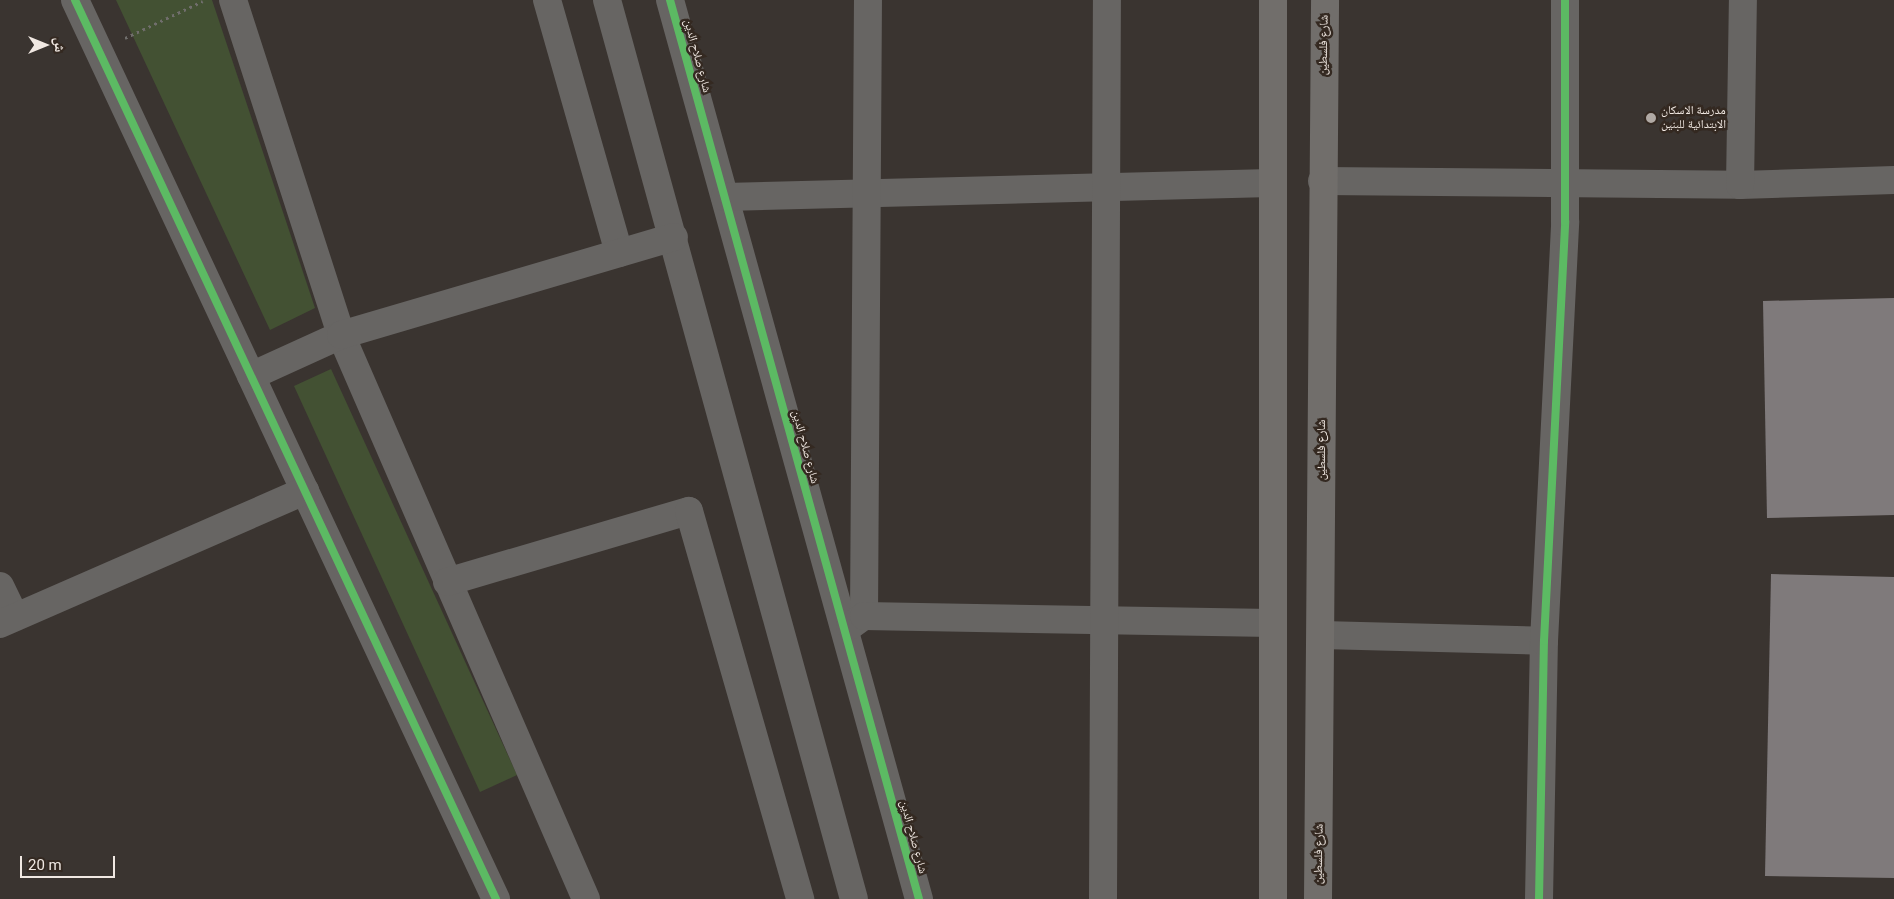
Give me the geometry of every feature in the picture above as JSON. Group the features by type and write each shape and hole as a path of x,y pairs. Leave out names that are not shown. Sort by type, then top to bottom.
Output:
{"main road":[{"path":"1273,0 1271,183 1273,899"},
{"name":"شارع فلسطين","path":"1318,899 1322,635 1322,181 1325,0"}],"street":[{"path":"76,0 496,899"},
{"path":"233,0 341,335 586,899"},
{"path":"547,0 619,253"},
{"path":"607,0 674,238 854,899"},
{"name":"شارع صلاح الدين","path":"670,0 725,197 854,623 919,899"},
{"path":"868,0 854,623 1102,620 1272,623"},
{"path":"1103,899 1103,190 1107,0"},
{"path":"1539,899 1544,641 1565,184 1565,0"},
{"path":"1740,185 1742,0"},
{"path":"1322,181 1740,185 1894,180"},
{"path":"725,197 1103,190 1271,183"},
{"path":"251,376 341,335 674,238"},
{"path":"0,586 8,621 305,490"},
{"path":"447,582 689,511 800,899"},
{"path":"1322,635 1544,641"}],"path":[{"path":"100,53 163,17 206,0"}],"green space":[{"path":"116,0 212,0 315,308 270,330"},
{"path":"331,369 517,775 480,792 294,386"}],"building":[{"path":"1894,298 1894,515 1767,518 1763,301"},
{"path":"1771,574 1894,577 1894,878 1765,876"}],"cycle path":[{"path":"75,0 496,899"},
{"path":"670,0 919,899"},
{"path":"1539,899 1544,641 1565,222 1565,0"}],"place":[{"name":"مدرسة الاسكان الابتدائية للبنين","path":"1651,118"}]}
